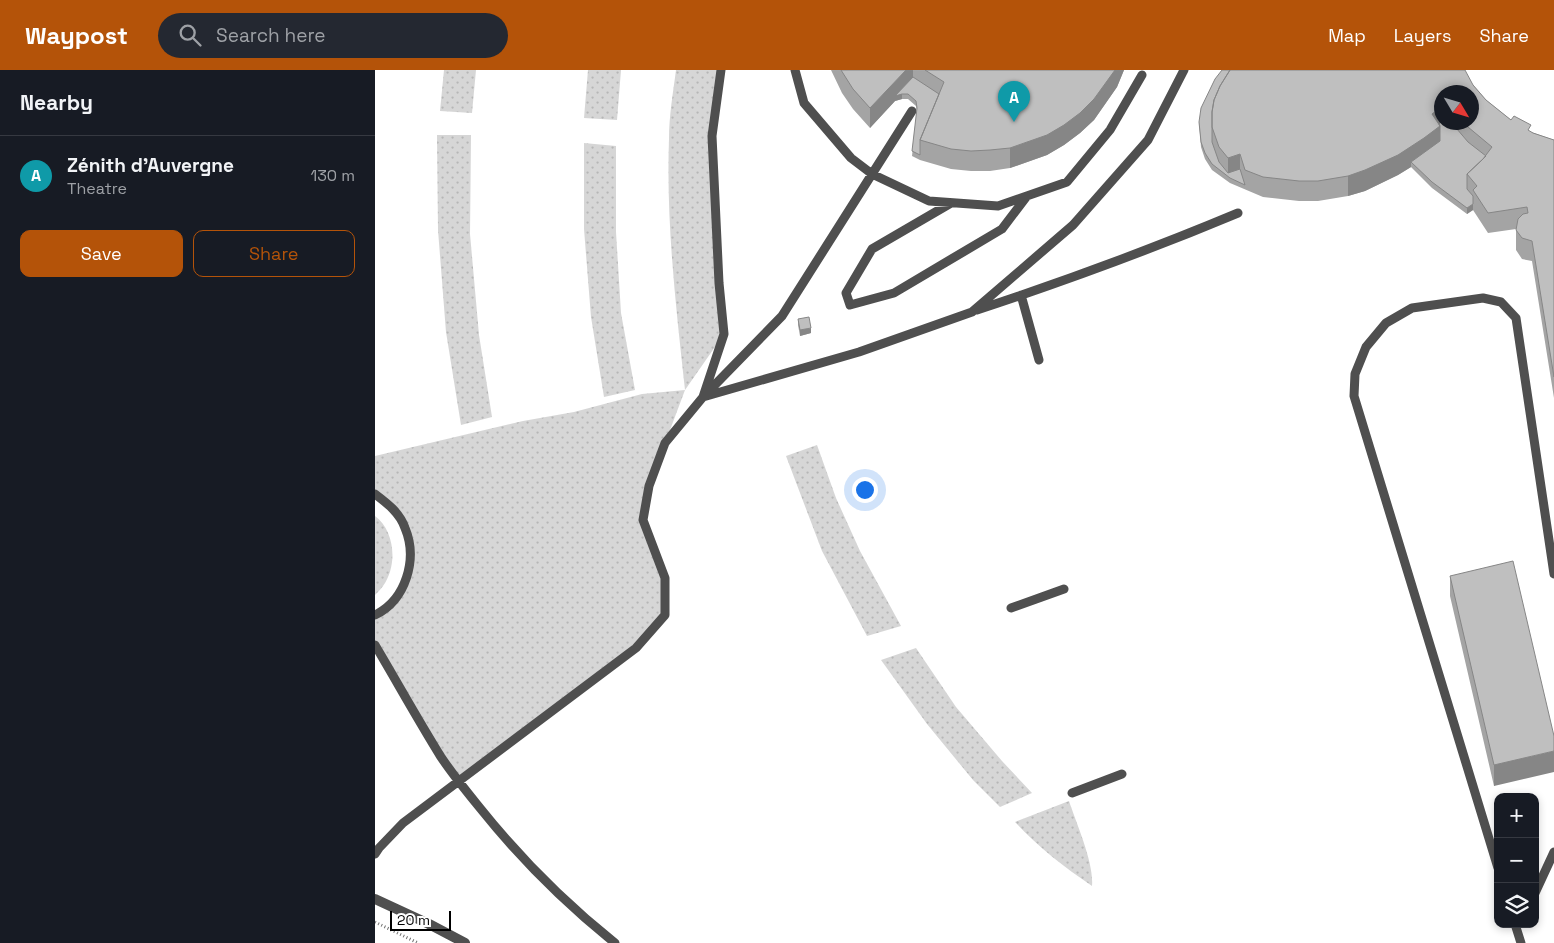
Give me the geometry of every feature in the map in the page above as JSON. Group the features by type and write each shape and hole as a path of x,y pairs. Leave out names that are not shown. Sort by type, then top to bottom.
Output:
{"street":[{"path":"375,899 465,943"}],"lane":[{"path":"703,397 724,334 719,283 712,136 721,70"},
{"path":"795,70 804,103 851,158 872,174 929,202 998,206 1067,182 1110,130 1142,75"},
{"path":"971,312 1073,226 1148,140 1184,70"},
{"path":"375,854 403,823 636,648 665,614 665,578 643,520 649,486 665,442 703,397 782,316 911,111"},
{"path":"951,203 872,249 845,293 850,305 894,293 1003,229 1028,196"},
{"path":"703,397 859,352 1160,246 1238,213"},
{"path":"1021,296 1039,360"},
{"path":"1494,855 1354,396 1355,374 1366,347 1386,323 1412,308 1483,298 1501,302 1516,318 1554,574"},
{"path":"375,494 393,508 405,528 411,550 408,574 399,595 383,612 375,615"},
{"path":"1011,608 1064,589"},
{"path":"375,645 441,757 459,782 498,830 543,878 585,919 615,943"},
{"path":"1072,792 1121,774"},
{"path":"1539,884 1554,852"},
{"path":"1518,928 1521,943"}],"path":[{"path":"375,922 418,943"}],"shaded area":[{"path":"444,70 476,70 472,113 440,111"},
{"path":"588,70 621,70 617,120 584,118"},
{"path":"676,70 721,70 712,136 724,334 685,390 673,265 668,170 671,104"},
{"path":"437,135 471,135 470,234 479,335 492,417 461,425 446,332 438,230"},
{"path":"584,143 616,146 616,232 621,313 635,390 604,397 591,317 584,229"},
{"path":"685,390 649,486 643,520 665,578 665,615 636,648 459,782 375,645 375,615 382,612 408,573 405,527 375,494 375,456 523,421 574,412 642,394"},
{"path":"817,445 836,498 860,551 901,626 867,636 822,551 786,456"},
{"path":"375,516 387,530 392,549 392,559 388,578 375,595"},
{"path":"916,648 956,707 1032,793 1000,807 973,780 927,724 881,660"},
{"path":"1069,801 1088,855 1092,886 1071,872 1015,822"}],"building":[{"path":"841,70 906,70 870,108 853,89"},
{"path":"925,70 1115,70 1094,99 1080,113 1047,135 1010,148 971,151 951,149 920,140 944,82"},
{"path":"1222,70 1230,70 1214,100 1212,142 1219,162 1228,173 1240,169 1245,185 1230,178 1212,164 1201,142 1199,122 1201,108 1215,79"},
{"path":"1230,70 1465,70 1473,85 1434,85 1434,112 1432,114 1435,130 1398,155 1365,170 1348,176 1318,181 1263,177 1245,170 1240,154 1228,158 1219,147 1212,127 1214,100"},
{"path":"913,77 939,94 920,140 920,155 912,151 917,108 916,101 908,94 895,96"},
{"path":"1479,92 1511,120 1514,116 1531,125 1528,130 1533,133 1554,140 1554,377 1532,241 1522,238 1516,230 1518,219 1523,214 1528,213 1527,207 1488,213 1473,190 1477,186 1467,174 1483,159 1492,147 1472,130 1479,130"},
{"path":"1440,130 1458,130 1468,142 1486,156 1467,174 1467,189 1473,196 1473,204 1467,208 1432,182 1411,162 1440,141"},
{"path":"809,317 811,328 800,330 798,319"},
{"path":"1513,561 1554,736 1554,751 1494,765 1450,576"}],"place":[{"name":"Zénith d'Auvergne","path":"1014,122"}]}
